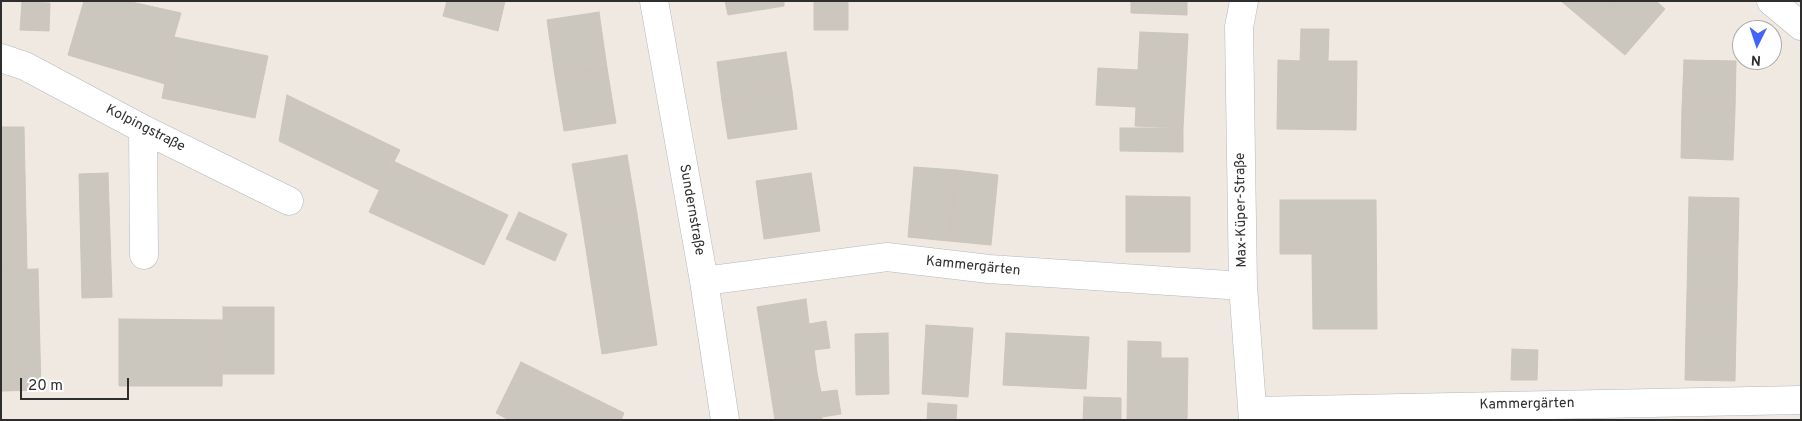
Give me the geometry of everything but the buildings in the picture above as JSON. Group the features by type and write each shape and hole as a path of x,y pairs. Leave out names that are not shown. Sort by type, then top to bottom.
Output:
{"street":[{"name":"Sundernstraße","path":"654,1 704,280 725,420"},
{"name":"Max-Küper-Straße","path":"1244,1 1239,27 1244,286 1253,415"},
{"path":"1771,1 1801,26"},
{"name":"Kolpingstraße","path":"1,58 24,66 143,129 289,201"},
{"path":"143,129 144,255"},
{"name":"Kammergärten","path":"704,280 887,258 989,270 1244,286"},
{"name":"Kammergärten","path":"1253,415 1801,400"}]}
